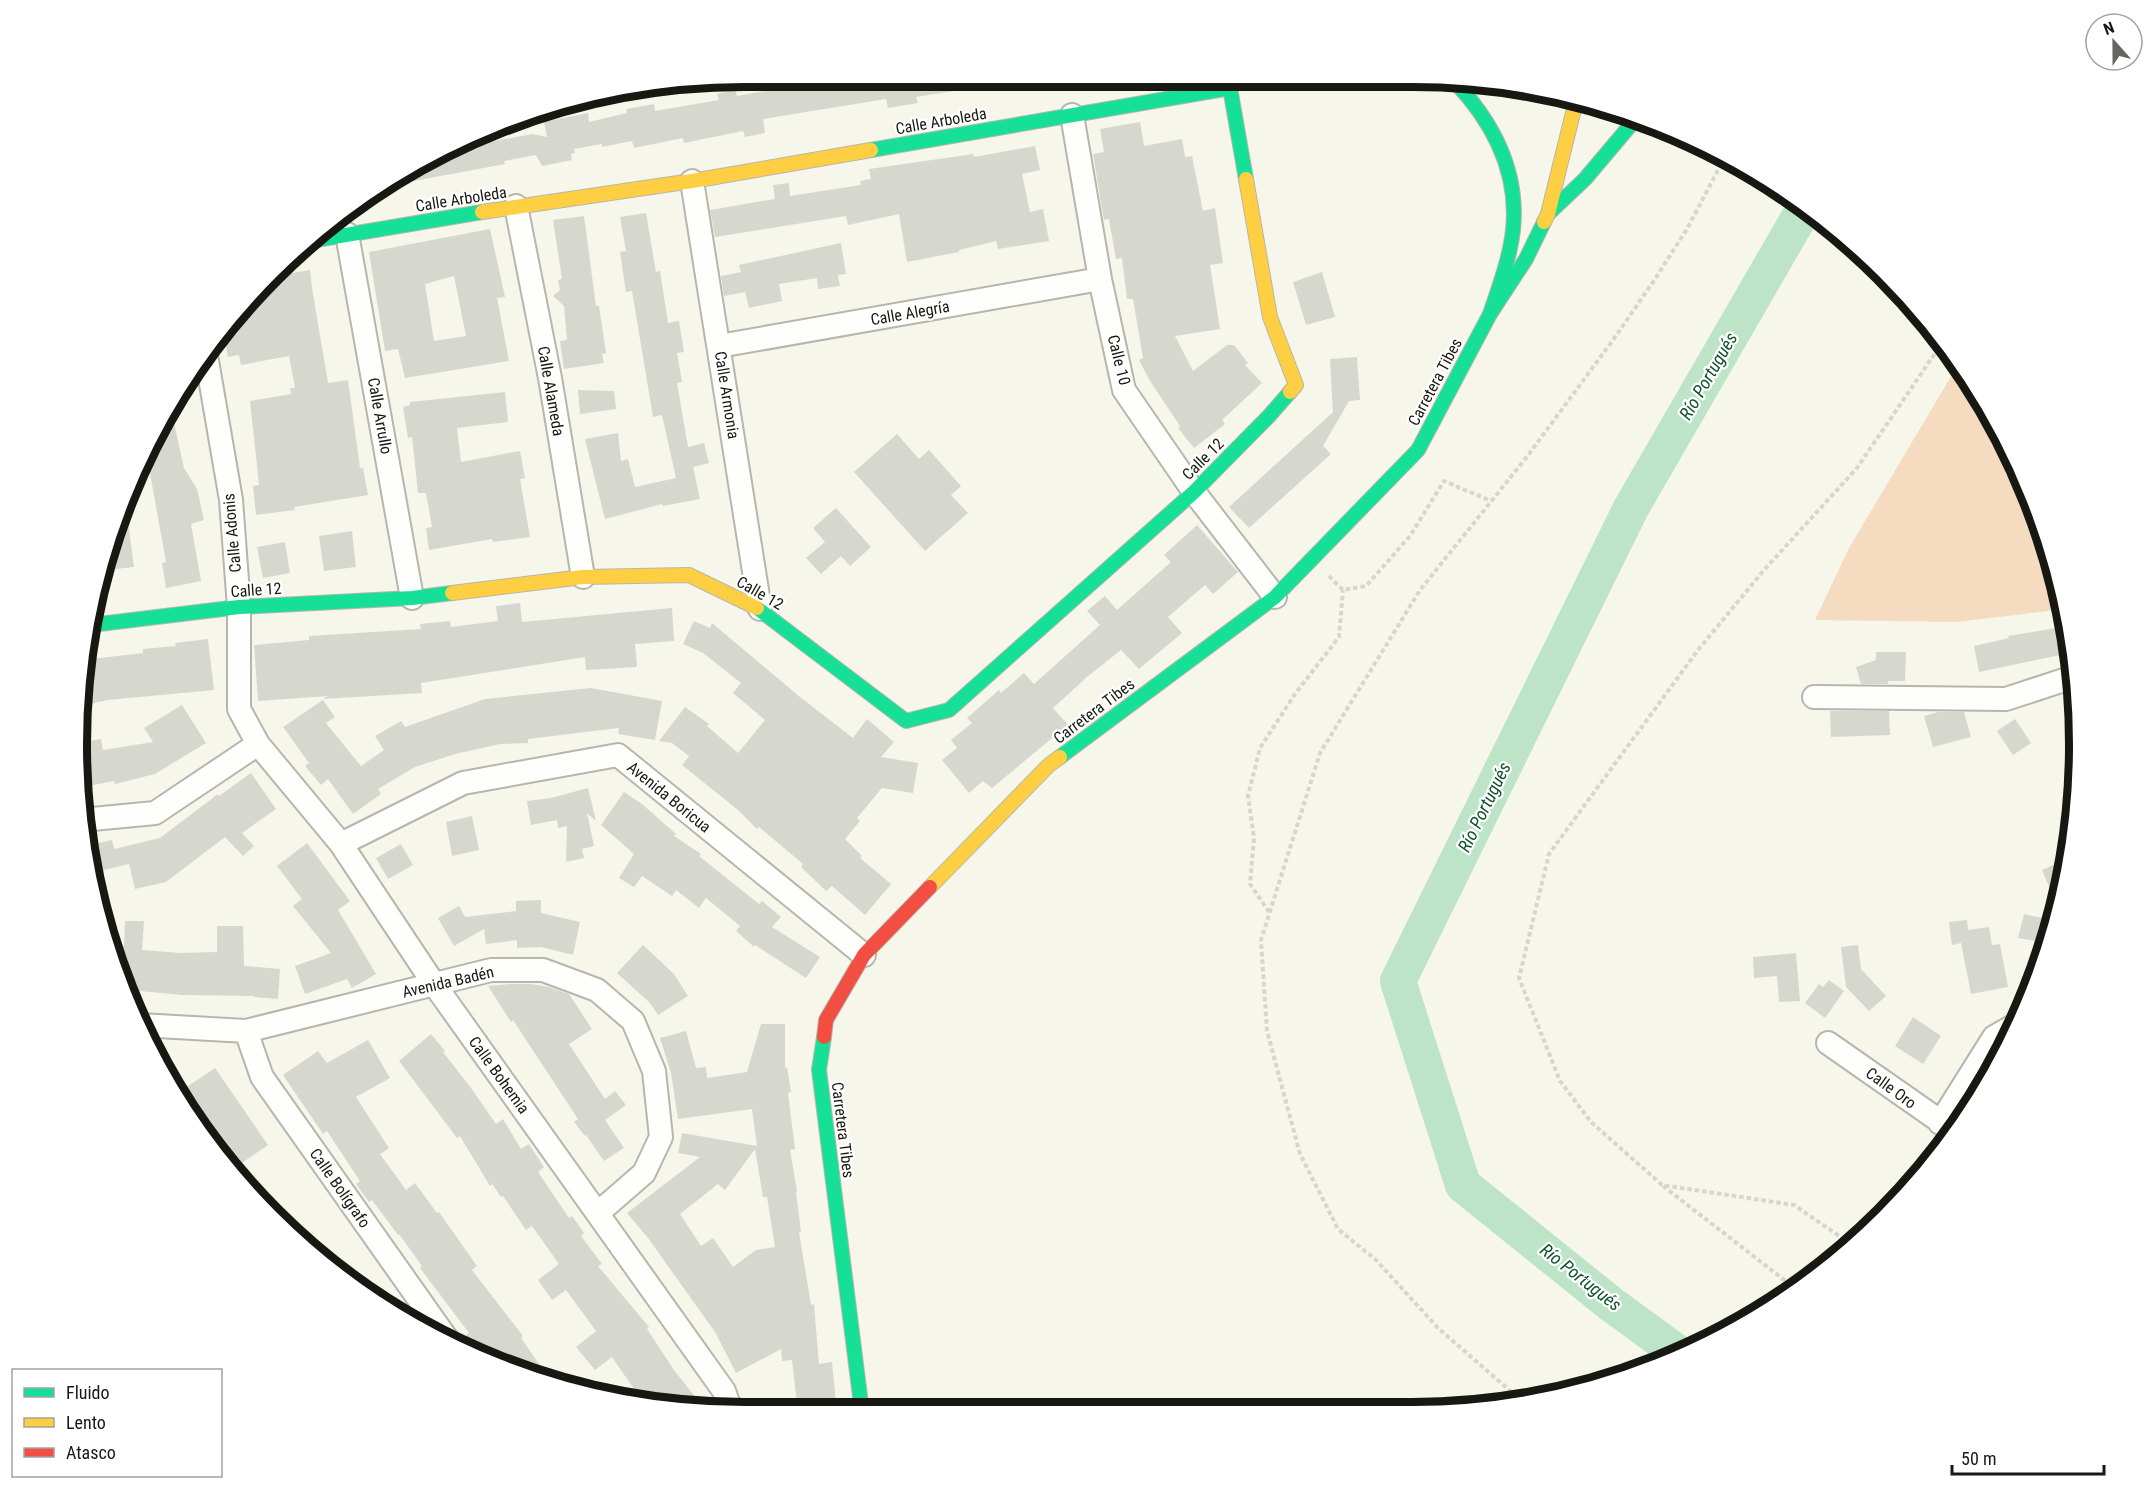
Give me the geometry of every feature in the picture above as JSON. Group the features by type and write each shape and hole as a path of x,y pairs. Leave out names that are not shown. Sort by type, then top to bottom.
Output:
{"main road":[{"name":"Calle Arboleda","path":"325,238 516,206 692,181 1230,88 1270,317 1296,385 1269,416"},
{"path":"1462,89 1475,102 1492,129 1506,162 1514,195 1513,232 1490,315"},
{"name":"Carretera Tibes","path":"861,1402 819,1070 826,1020 864,955 1049,765 1275,597 1418,450 1490,315 1526,259 1548,214 1574,107"},
{"path":"1548,214 1586,180 1631,125"},
{"name":"Calle 12","path":"99,624 238,608 412,598 583,577 689,575 760,609 906,721 949,710 1194,492 1269,416"}],"street":[{"name":"Calle 10","path":"1072,115 1100,279 1124,390 1194,492 1275,597"},
{"name":"Calle Armonia","path":"692,181 760,609"},
{"name":"Calle Alameda","path":"516,206 549,378 583,577"},
{"name":"Calle Arrullo","path":"347,234 412,598"},
{"name":"Calle Alegría","path":"719,346 1100,279"},
{"name":"Calle Adonis","path":"208,365 231,500 238,608 239,709 258,744"},
{"path":"1814,697 2006,699 2065,679"},
{"path":"92,819 155,813 258,744"},
{"name":"Calle Bohemia","path":"258,744 341,844 434,984 724,1391 728,1402"},
{"name":"Avenida Boricua","path":"341,844 463,783 618,755 864,955"},
{"name":"Avenida Badén","path":"152,1029 246,1031 491,970 543,970 597,990 633,1021 654,1071 661,1137 644,1173 598,1213"},
{"name":"Calle Bolígrafo","path":"246,1031 262,1077 437,1325"},
{"path":"1950,1121 1994,1036 2003,1031"},
{"name":"Calle Oro","path":"1828,1043 1946,1126"}],"path":[{"path":"1513,1393 1438,1328 1376,1260 1338,1229 1300,1154 1267,1031 1261,940 1320,753 1420,590 1600,358 1653,282 1687,229 1717,172 1718,163"},
{"path":"1788,1283 1662,1185 1591,1122 1560,1081 1519,978 1549,854 1698,650 1764,570 1857,468 1937,350"},
{"path":"1343,590 1366,586 1410,536 1444,481 1491,501"},
{"path":"1311,559 1343,590"},
{"path":"1270,913 1250,885 1254,838 1248,796 1260,748 1295,693 1339,637 1343,590"},
{"path":"1662,1185 1794,1205 1844,1239"}],"shaded area":[{"path":"1953,372 1981,416 2019,493 2047,574 2055,610 1957,622 1815,620 1849,548"}],"building":[{"path":"786,87 980,87 916,97 918,103 888,108 886,99 763,119 765,133 745,137 743,131 684,143 683,138 634,148 632,141 602,147 602,144 574,149 575,153 571,154 572,160 542,166 536,155 504,161 505,164 403,183 488,139 489,142 532,134 547,137 544,122 588,113 589,122 627,113 626,109 654,104 655,111 719,100 717,94 735,90 737,96"},
{"path":"1140,122 1144,146 1182,139 1185,157 1192,156 1203,211 1215,208 1223,263 1210,265 1220,329 1175,336 1193,371 1227,345 1234,345 1248,363 1245,365 1262,383 1222,420 1225,424 1194,448 1178,428 1180,426 1139,360 1143,358 1133,299 1127,299 1122,258 1116,259 1109,219 1104,220 1101,203 1093,154 1104,152 1100,129"},
{"path":"1035,146 1040,170 1022,174 1030,212 1043,209 1049,241 998,249 996,241 959,250 959,252 907,262 899,214 848,225 846,216 715,237 710,210 775,199 773,185 789,183 790,196 861,185 860,181 871,179 869,169 973,154 974,157"},
{"path":"646,213 656,272 660,271 668,323 679,321 684,352 677,353 682,382 677,383 688,447 704,443 709,463 693,467 700,499 663,506 662,504 605,519 585,439 618,433 621,461 628,459 635,487 676,478 662,415 653,417 632,291 626,292 620,252 626,251 620,217"},
{"path":"584,216 596,306 599,306 606,353 602,354 604,363 564,369 560,341 567,340 564,306 553,296 560,290 558,280 562,279 553,220"},
{"path":"490,229 505,297 497,298 509,361 405,378 398,349 385,351 369,252","holes":["454,276 466,336 434,341 425,284"]},
{"path":"841,243 846,274 838,275 840,286 818,289 817,278 779,284 782,301 749,308 745,292 724,296 721,276 741,272 739,265"},
{"path":"310,270 328,383 348,380 360,468 363,468 368,495 294,507 295,510 256,515 253,486 259,485 250,401 291,394 290,388 295,388 289,356 241,365 239,355 228,357 225,342 250,311 286,274"},
{"path":"1322,272 1335,317 1306,325 1293,282"},
{"path":"1357,357 1360,400 1349,401 1323,446 1331,454 1249,528 1229,507 1333,412 1330,359"},
{"path":"578,390 614,391 616,409 580,414"},
{"path":"505,392 508,422 457,428 461,462 520,451 525,478 520,479 530,537 493,542 492,539 429,550 426,528 432,527 426,493 418,493 412,437 408,438 403,407 410,405 410,402"},
{"path":"173,419 184,468 197,489 204,520 191,524 201,581 166,588 162,563 166,562 149,467"},
{"path":"897,434 919,459 929,450 961,486 951,495 968,513 925,551 854,472"},
{"path":"836,508 871,547 850,566 841,556 821,574 806,558 825,542 813,528"},
{"path":"128,518 134,567 110,570"},
{"path":"1197,525 1238,572 1213,594 1205,585 1168,617 1182,633 1139,669 1121,650 1087,677 1053,708 1068,725 992,788 983,781 969,793 942,760 957,748 951,740 972,723 967,718 999,690 1001,693 1024,673 1034,684 1100,625 1087,611 1105,596 1117,610 1171,562 1164,555"},
{"path":"352,531 356,567 324,571 319,536"},
{"path":"285,542 290,573 263,578 257,547"},
{"path":"520,603 522,622 672,608 674,641 635,644 637,667 586,670 585,657 421,683 422,693 258,701 254,645 309,640 309,636 421,629 420,624 450,621 451,627 498,621 496,606"},
{"path":"694,621 710,628 712,623 853,738 867,719 894,742 881,757 918,763 913,793 882,788 857,818 860,821 845,839 862,856 860,858 891,884 865,915 832,886 826,891 801,867 803,864 759,827 757,829 738,810 682,765 689,756 672,743 659,741 685,707 709,724 707,726 738,753 765,720 733,693 741,683 703,653 683,644"},
{"path":"2058,628 2062,655 1979,672 1974,646 2009,638 2008,636"},
{"path":"208,639 214,690 108,700 88,704 93,659 143,653 143,649 176,646 175,643"},
{"path":"1876,652 1906,652 1905,681 1888,681 1888,684 1861,684 1856,667 1876,660"},
{"path":"591,688 662,701 655,740 618,734 619,728 528,739 528,743 500,744 455,754 415,767 378,789 381,794 353,814 328,779 321,785 305,766 309,763 283,727 323,700 335,717 326,723 361,766 384,750 375,736 401,721 405,727 485,699"},
{"path":"182,705 206,743 155,774 115,784 114,781 88,786 87,742 101,739 103,750 153,742 144,728"},
{"path":"1830,711 1889,711 1890,735 1831,737"},
{"path":"1938,712 1964,712 1971,737 1933,747 1924,716"},
{"path":"2015,719 2031,743 2013,755 1997,731"},
{"path":"251,773 276,809 242,833 254,846 243,856 225,837 166,882 135,889 129,864 100,871 95,844 112,840 114,849 160,838 218,794 219,796"},
{"path":"588,788 596,821 587,813 594,846 582,849 584,858 566,862 567,826 558,828 557,820 531,825 527,801 551,798"},
{"path":"624,792 642,804 676,834 674,836 701,854 699,856 759,904 762,901 781,917 772,927 820,957 806,978 755,945 754,947 736,931 740,926 706,898 699,908 676,890 672,896 642,876 634,887 619,878 634,854 601,825"},
{"path":"472,816 479,850 452,856 446,822"},
{"path":"307,843 350,901 338,910 376,974 352,988 347,979 305,994 295,966 331,953 293,906 302,899 277,866"},
{"path":"401,844 413,865 388,879 376,858"},
{"path":"2058,863 2052,893 2042,870"},
{"path":"541,900 541,913 580,922 573,955 541,947 517,948 517,940 486,944 484,929 454,946 438,918 459,906 465,917 516,911 516,901"},
{"path":"2024,914 2046,919 2039,941 2018,938"},
{"path":"1967,920 1968,930 1989,927 1992,945 2000,944 2008,987 1971,994 1961,943 1952,945 1949,922"},
{"path":"125,921 144,921 142,950 181,953 217,952 217,926 243,926 244,966 280,969 278,999 135,991 119,946 124,946"},
{"path":"643,945 674,974 688,996 658,1015 650,1003 617,973"},
{"path":"1858,945 1861,969 1886,996 1869,1011 1846,987 1841,947"},
{"path":"1796,953 1800,1001 1779,1002 1777,976 1754,978 1753,957"},
{"path":"1829,980 1844,991 1825,1018 1805,1003 1819,984 1823,987"},
{"path":"510,984 549,987 569,994 592,1029 569,1044 605,1099 615,1091 626,1105 605,1120 624,1148 604,1161 574,1122 578,1119 488,986"},
{"path":"1913,1017 1941,1036 1923,1064 1895,1046"},
{"path":"761,1024 785,1024 785,1068 787,1067 791,1092 788,1093 795,1149 790,1150 797,1191 801,1232 799,1232 811,1305 814,1304 819,1364 832,1362 836,1402 797,1402 792,1360 782,1361 781,1349 736,1373 715,1332 648,1238 627,1213 700,1157 678,1153 682,1133 757,1146 752,1109 678,1119 671,1073 660,1038 686,1031 696,1068 706,1067 707,1078 747,1072","holes":["755,1149 763,1197 767,1197 775,1247 756,1250 733,1267 713,1238 701,1246 680,1214 718,1184 725,1190"]},
{"path":"431,1034 496,1124 503,1119 521,1149 529,1144 544,1167 538,1172 569,1218 572,1216 584,1233 581,1236 602,1264 598,1266 649,1327 647,1329 674,1370 698,1401 636,1392 612,1357 595,1370 576,1347 596,1331 566,1290 552,1300 538,1280 559,1264 532,1226 526,1230 503,1196 501,1197 492,1184 490,1186 460,1136 457,1138 399,1061"},
{"path":"368,1040 390,1078 356,1097 389,1148 380,1154 406,1190 415,1183 437,1213 439,1212 477,1266 472,1270 523,1336 521,1338 544,1370 471,1342 466,1335 469,1333 420,1268 422,1266 399,1234 372,1200 369,1202 356,1184 360,1181 327,1131 323,1134 283,1075 318,1051 327,1063"},
{"path":"215,1068 268,1145 239,1165 185,1088"}],"waterway":[{"name":"Río Portugués","path":"1671,1348 1611,1304 1463,1185 1398,981 1631,508 1800,215"}],"traffic: fast":[{"path":"871,150 1230,88 1246,179"},
{"path":"1461,89 1481,113 1491,131 1500,149 1512,188 1514,209 1512,241 1490,314"},
{"path":"1548,214 1585,179 1631,125"},
{"path":"325,238 482,212"},
{"path":"1060,757 1275,597 1418,450 1490,314 1526,259 1544,222"},
{"path":"757,608 906,721 949,710 1194,492 1290,392"},
{"path":"99,624 239,607 412,598 452,593"},
{"path":"824,1037 819,1070 861,1402"}],"traffic: slow":[{"path":"1544,222 1548,214 1574,107"},
{"path":"482,212 692,181 871,150"},
{"path":"1246,179 1270,317 1296,385 1290,392"},
{"path":"452,593 583,577 689,575 757,608"},
{"path":"930,887 1049,765 1060,757"}],"traffic: jam":[{"path":"824,1037 826,1020 864,955 930,887"}]}
